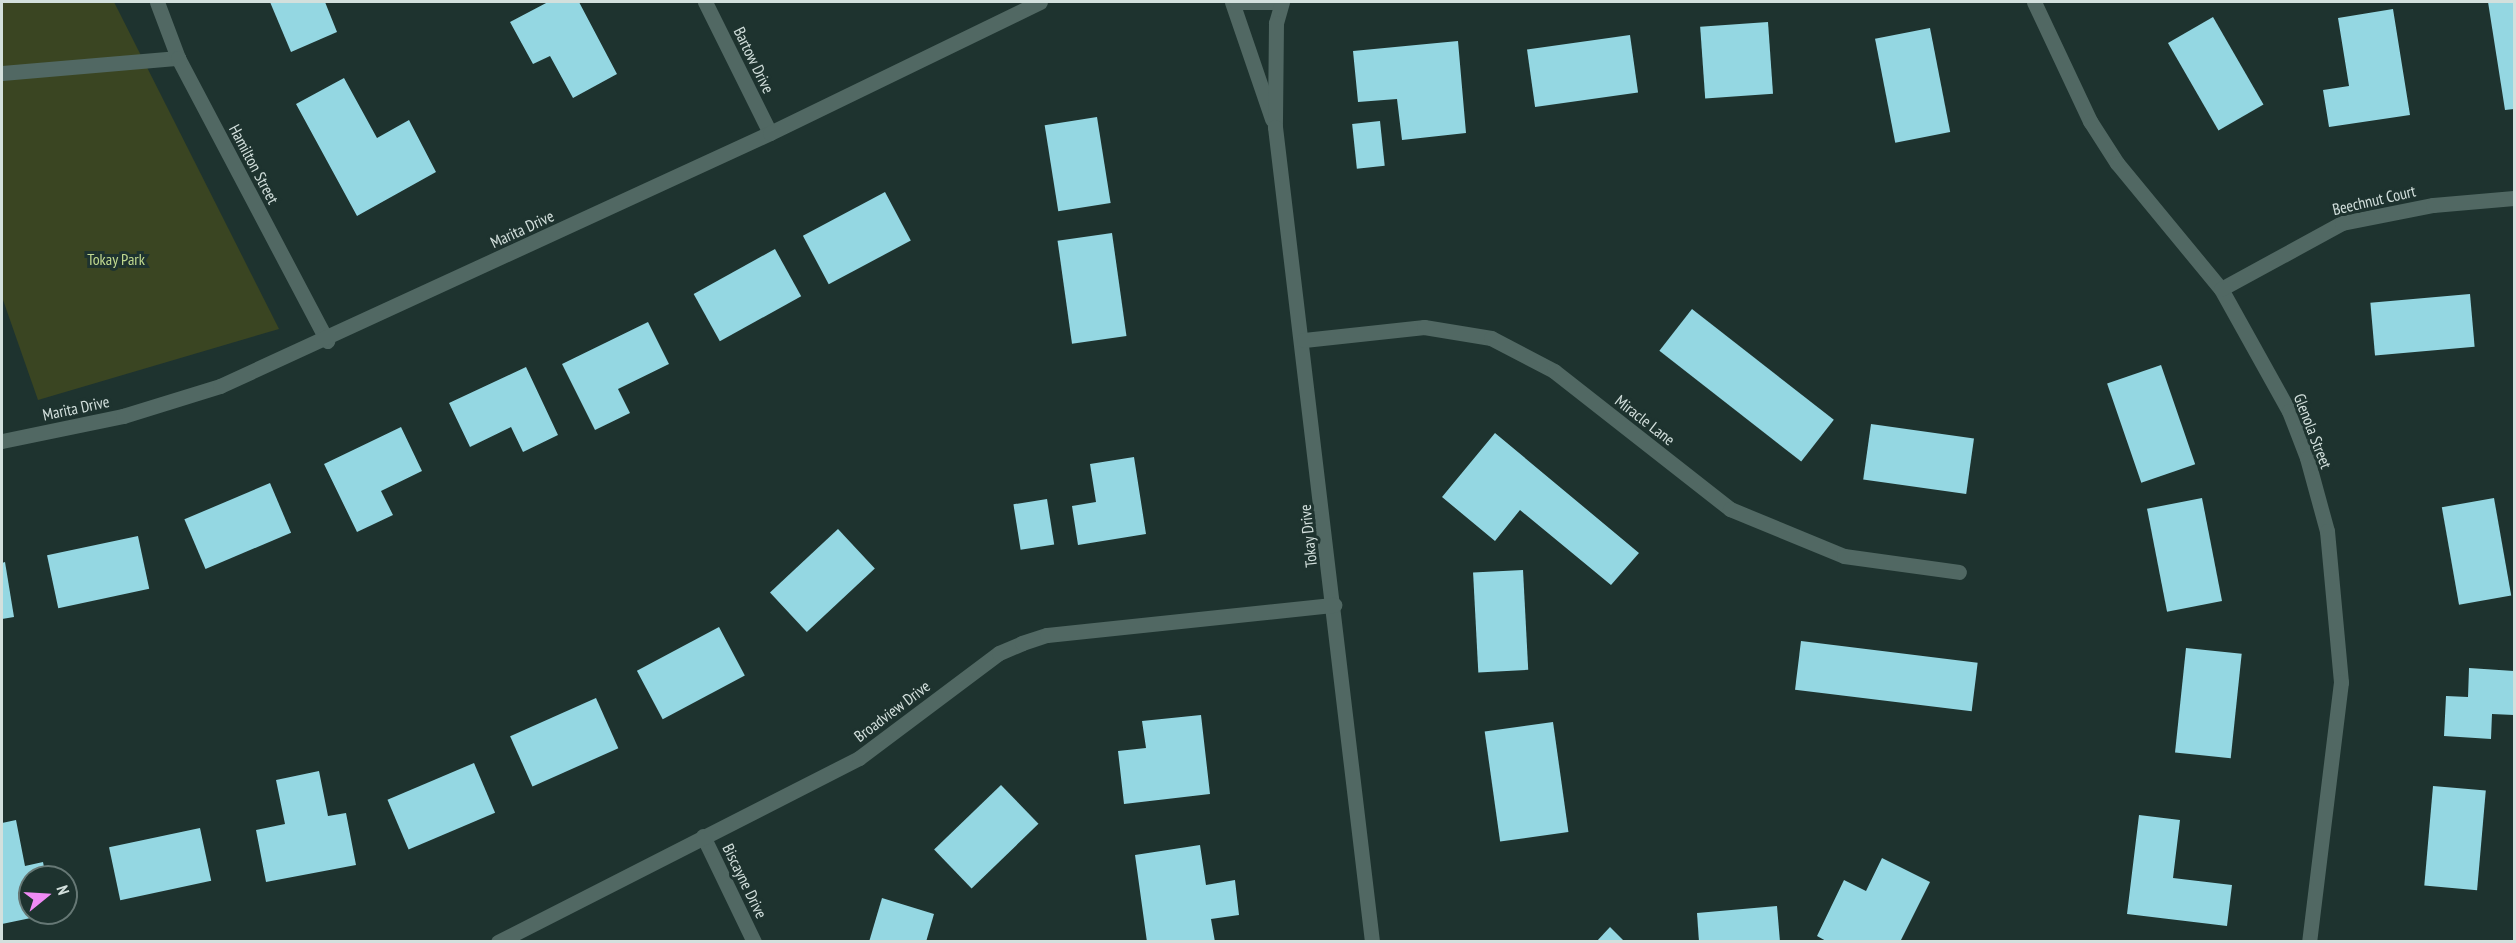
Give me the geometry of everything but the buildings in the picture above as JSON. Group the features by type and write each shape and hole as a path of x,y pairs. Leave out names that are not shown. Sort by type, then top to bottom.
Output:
{"street":[{"name":"Hamilton Street","path":"157,2 178,58 327,341"},
{"name":"Bartow Drive","path":"705,2 770,133"},
{"name":"Marita Drive","path":"2,441 123,416 220,386 327,341 770,133 1040,2"},
{"name":"Tokay Drive","path":"1232,2 1275,127"},
{"path":"1236,2 1272,2"},
{"name":"Tokay Drive","path":"1282,2 1276,23 1275,127 1304,340 1372,942"},
{"name":"Glenola Street","path":"2034,2 2054,54 2117,164 2222,289 2289,411 2327,531 2338,606 2342,682 2309,942"},
{"path":"2,73 178,58"},
{"name":"Beechnut Court","path":"2222,289 2342,223 2433,205 2514,198"},
{"name":"Miracle Lane","path":"1304,340 1424,327 1491,338 1554,371 1730,510 1844,556 1959,572"},
{"name":"Broadview Drive","path":"498,942 859,758 999,653 1022,643 1047,635 1334,605"},
{"name":"Biscayne Drive","path":"703,836 754,942"}],"green space":[{"name":"Tokay Park","path":"2,2 114,2 279,329 38,400 2,297"}]}
